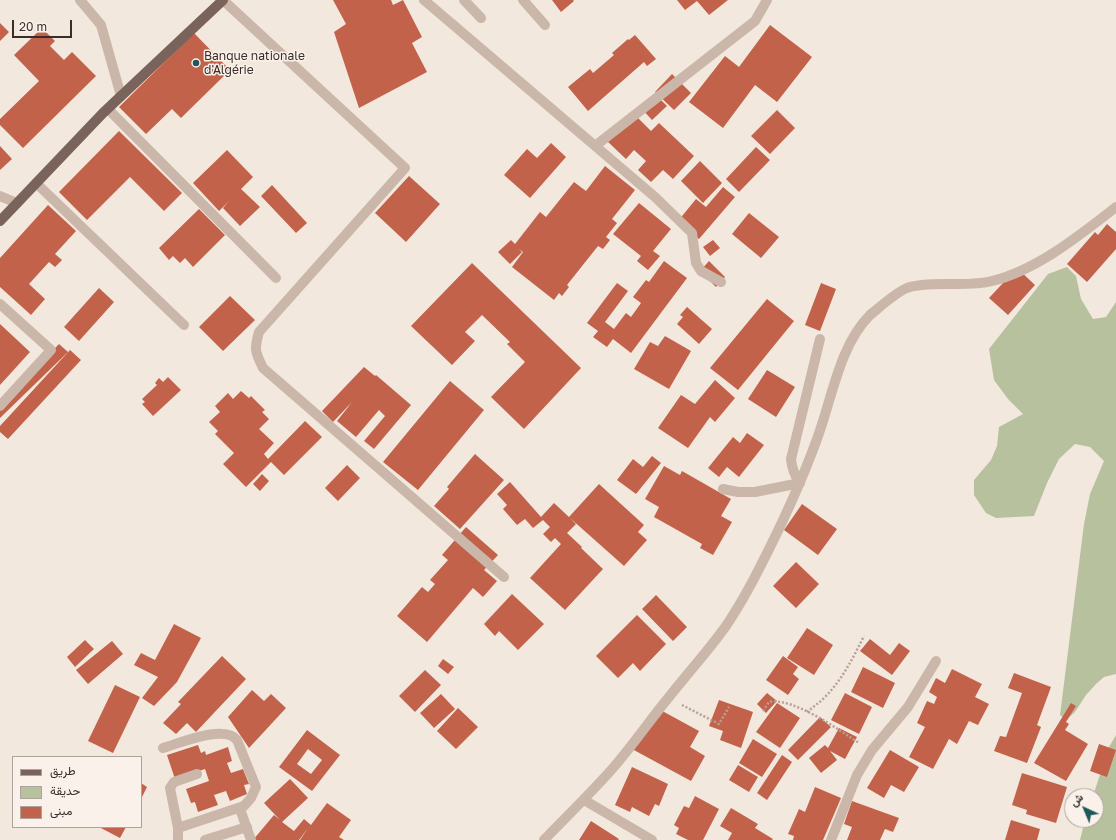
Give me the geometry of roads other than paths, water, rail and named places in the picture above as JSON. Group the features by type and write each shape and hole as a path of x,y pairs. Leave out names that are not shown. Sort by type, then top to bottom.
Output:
{"main road":[{"path":"0,220 121,96 223,0"}],"street":[{"path":"80,0 101,25 121,96"},
{"path":"223,0 405,168 259,332 255,346 257,357 263,368 504,577"},
{"path":"424,0 655,197 692,233 696,263 701,271 721,282"},
{"path":"464,0 481,18"},
{"path":"524,0 545,25"},
{"path":"595,146 755,21 767,0"},
{"path":"108,109 276,278"},
{"path":"36,183 184,325"},
{"path":"0,196 17,203"},
{"path":"544,840 584,800 614,766 726,626 760,567 800,483 818,436 843,358 856,334 869,317 906,288 934,284 971,284 991,282 1019,272 1070,242 1116,207"},
{"path":"0,304 51,350 0,406"},
{"path":"800,483 793,472 791,459 820,339"},
{"path":"723,489 738,492 755,492 800,483"},
{"path":"831,840 857,775 872,750 908,707 936,661"},
{"path":"164,748 198,737 221,734 234,736 256,787 252,798 240,809 178,828"},
{"path":"178,840 178,828 170,788 174,782 198,774"},
{"path":"584,800 652,840"},
{"path":"240,809 251,840"},
{"path":"205,840 247,827"}],"place":[{"name":"Banque nationale d'Algérie","path":"196,63"}]}
